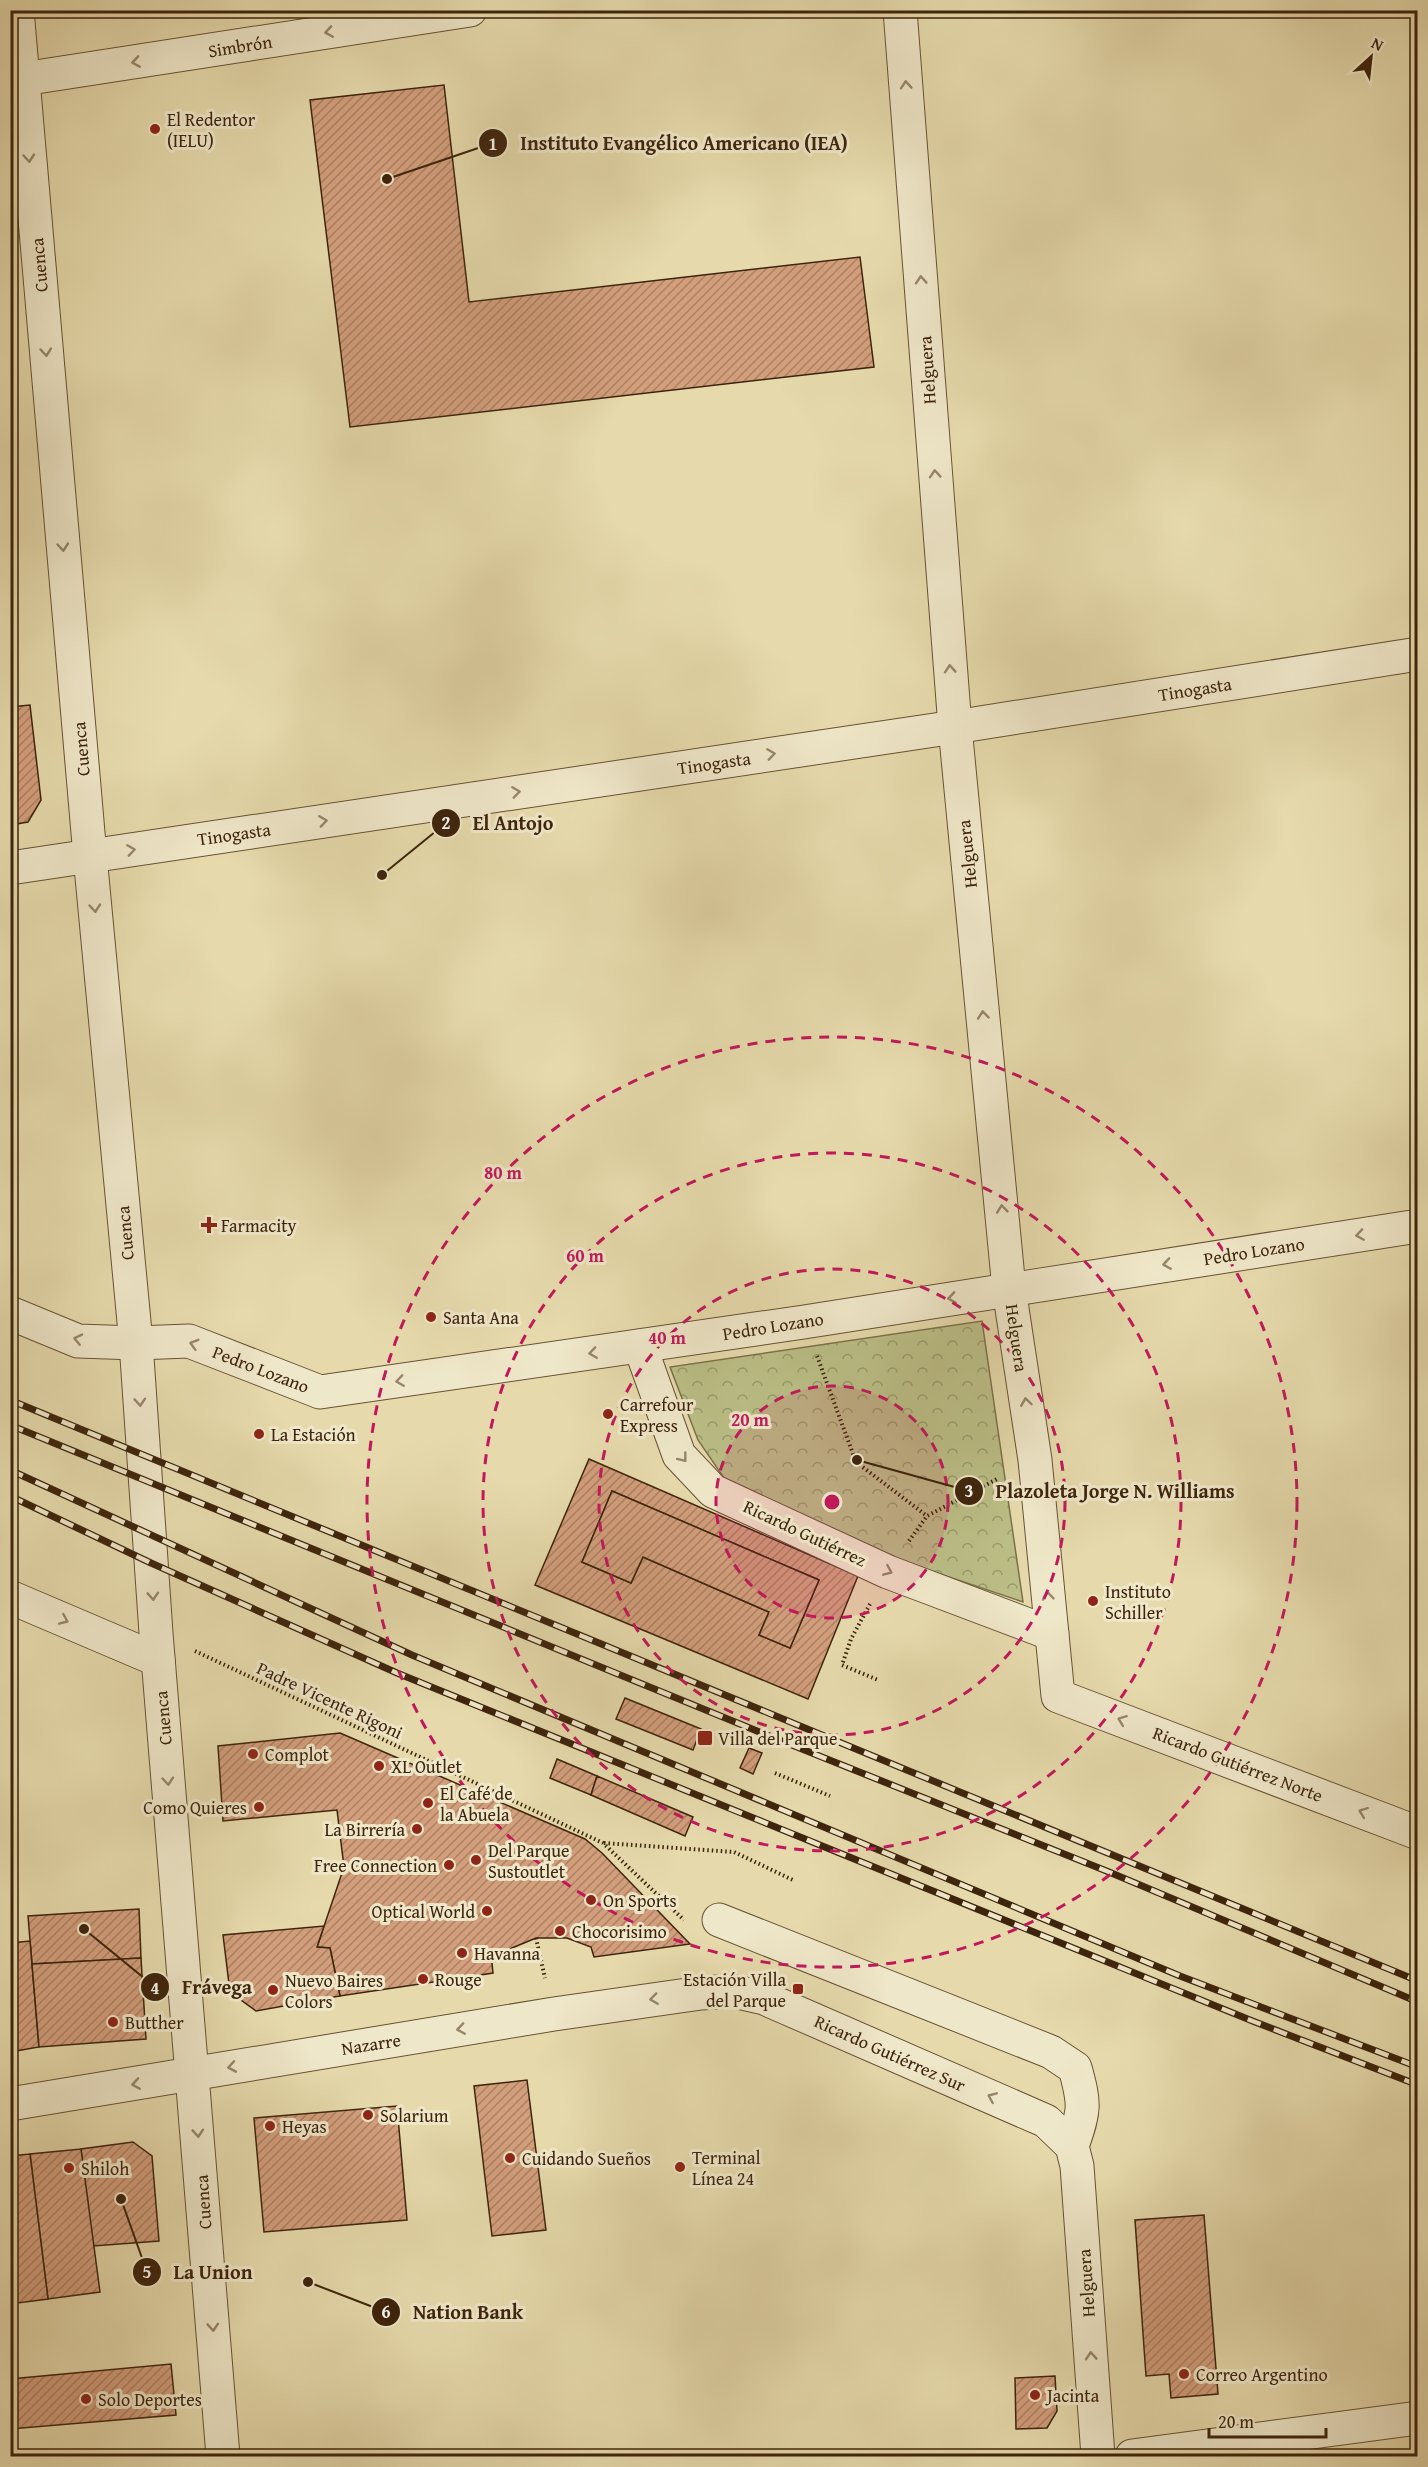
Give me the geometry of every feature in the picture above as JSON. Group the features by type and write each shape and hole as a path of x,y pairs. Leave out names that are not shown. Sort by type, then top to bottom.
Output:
{"street":[{"name":"Cuenca","path":"17,10 16,80 136,1343 157,1646 223,2457"},
{"name":"Simbrón","path":"16,80 470,10"},
{"name":"Helguera","path":"900,10 955,727 1009,1289 1035,1460 1058,1696"},
{"name":"Tinogasta","path":"10,868 955,727 1418,654"},
{"name":"Pedro Lozano","path":"136,1343 189,1341 321,1392 804,1322 1418,1226"},
{"path":"10,1313 78,1341 136,1343"},
{"name":"Ricardo Gutiérrez","path":"640,1346 679,1455 713,1491 888,1572 1052,1634"},
{"path":"10,1597 157,1646"},
{"name":"Ricardo Gutiérrez Norte","path":"1058,1696 1418,1833"},
{"path":"719,1920 1052,2052 1076,2068 1084,2099 1083,2116 1072,2146"},
{"name":"Nazarre","path":"10,2104 554,2014 701,1993 733,1991"},
{"name":"Ricardo Gutiérrez Sur","path":"733,1991 764,1998 791,2009 1046,2121 1072,2146"},
{"name":"Helguera","path":"1072,2146 1077,2166 1098,2457"},
{"path":"1132,2457 1418,2418"}],"path":[{"path":"804,1322 856,1462 927,1516"},
{"path":"888,1572 927,1516 1035,1460"},
{"path":"851,1639 842,1665 878,1680"},
{"name":"Padre Vicente Rigoni","path":"157,1646 603,1843 686,1922"},
{"path":"775,1773 830,1796"},
{"path":"603,1843 734,1852 795,1881"}],"green space":[{"path":"982,1321 1023,1602 881,1554 726,1481 698,1440 670,1367"}],"building":[{"path":"444,85 469,302 860,257 874,367 350,427 310,100"},
{"path":"30,705 41,800 28,822 10,825 10,707"},
{"path":"589,1459 858,1576 808,1699 535,1585","holes":["612,1491 819,1580 790,1648 759,1635 769,1612 643,1557 631,1583 582,1562"]},
{"path":"612,1491 819,1580 790,1648 759,1635 769,1612 643,1557 631,1583 582,1562"},
{"path":"625,1698 701,1729 693,1750 616,1719"},
{"name":"Del Parque Sustoutlet","path":"340,1733 585,1839 602,1853 690,1944 594,1957 591,1947 567,1938 536,1938 512,1948 492,1963 493,1973 340,1996 330,1948 317,1947 344,1867 337,1810 223,1821 218,1746"},
{"path":"749,1748 762,1753 753,1774 740,1768"},
{"path":"557,1759 597,1776 591,1795 550,1778"},
{"path":"597,1776 693,1817 685,1836 591,1795"},
{"path":"139,1909 141,1958 32,1964 28,1916"},
{"path":"324,1926 317,1947 330,1948 340,1996 256,2011 230,1992 223,1935"},
{"path":"30,1941 39,2047 10,2052 10,1943"},
{"path":"141,1958 146,2039 39,2047 32,1964"},
{"name":"Cuidando Sueños","path":"527,2080 546,2230 492,2236 474,2086"},
{"path":"397,2106 407,2220 264,2232 254,2118"},
{"path":"133,2142 152,2156 159,2241 93,2246 81,2149"},
{"path":"81,2149 100,2292 48,2299 30,2154"},
{"path":"30,2154 48,2299 10,2304 10,2156"},
{"path":"1204,2215 1218,2394 1171,2398 1169,2374 1146,2376 1135,2220"},
{"path":"171,2364 176,2415 10,2429 10,2379"},
{"name":"Jacinta","path":"1055,2376 1057,2411 1047,2428 1016,2429 1015,2378"}],"railway":[{"path":"10,1400 1418,1981"},
{"path":"10,1425 757,1731 1109,1872 1418,2002"},
{"path":"10,1470 412,1655 1180,1976 1418,2067"},
{"path":"10,1496 151,1563 397,1673 1255,2022 1418,2085"}],"place":[{"name":"El Redentor (IELU)","path":"155,129"},
{"name":"Instituto Evangélico Americano (IEA)","path":"387,179"},
{"name":"El Antojo","path":"382,875"},
{"name":"Farmacity","path":"209,1225"},
{"name":"Santa Ana","path":"431,1317"},
{"name":"Carrefour Express","path":"608,1414"},
{"name":"La Estación","path":"259,1434"},
{"name":"Plazoleta Jorge N. Williams","path":"857,1460"},
{"name":"Instituto Schiller","path":"1093,1601"},
{"name":"Villa del Parque","path":"705,1738"},
{"name":"Complot","path":"253,1754"},
{"name":"XL Outlet","path":"379,1766"},
{"name":"El Café de la Abuela","path":"428,1803"},
{"name":"Como Quieres","path":"259,1807"},
{"name":"La Birrería","path":"417,1829"},
{"name":"Del Parque Sustoutlet","path":"476,1860"},
{"name":"Free Connection","path":"449,1865"},
{"name":"On Sports","path":"591,1900"},
{"name":"Optical World","path":"487,1911"},
{"name":"Frávega","path":"84,1929"},
{"name":"Chocorisimo","path":"560,1931"},
{"name":"Havanna","path":"462,1953"},
{"name":"Rouge","path":"423,1979"},
{"name":"Estación Villa del Parque","path":"798,1989"},
{"name":"Nuevo Baires Colors","path":"273,1990"},
{"name":"Butther","path":"113,2022"},
{"name":"Solarium","path":"368,2115"},
{"name":"Heyas","path":"270,2126"},
{"name":"Cuidando Sueños","path":"510,2158"},
{"name":"Terminal Línea 24","path":"680,2167"},
{"name":"Shiloh","path":"69,2168"},
{"name":"La Union","path":"121,2199"},
{"name":"Nation Bank","path":"308,2282"},
{"name":"Correo Argentino","path":"1184,2374"},
{"name":"Jacinta","path":"1035,2395"},
{"name":"Solo Deportes","path":"86,2399"}]}
